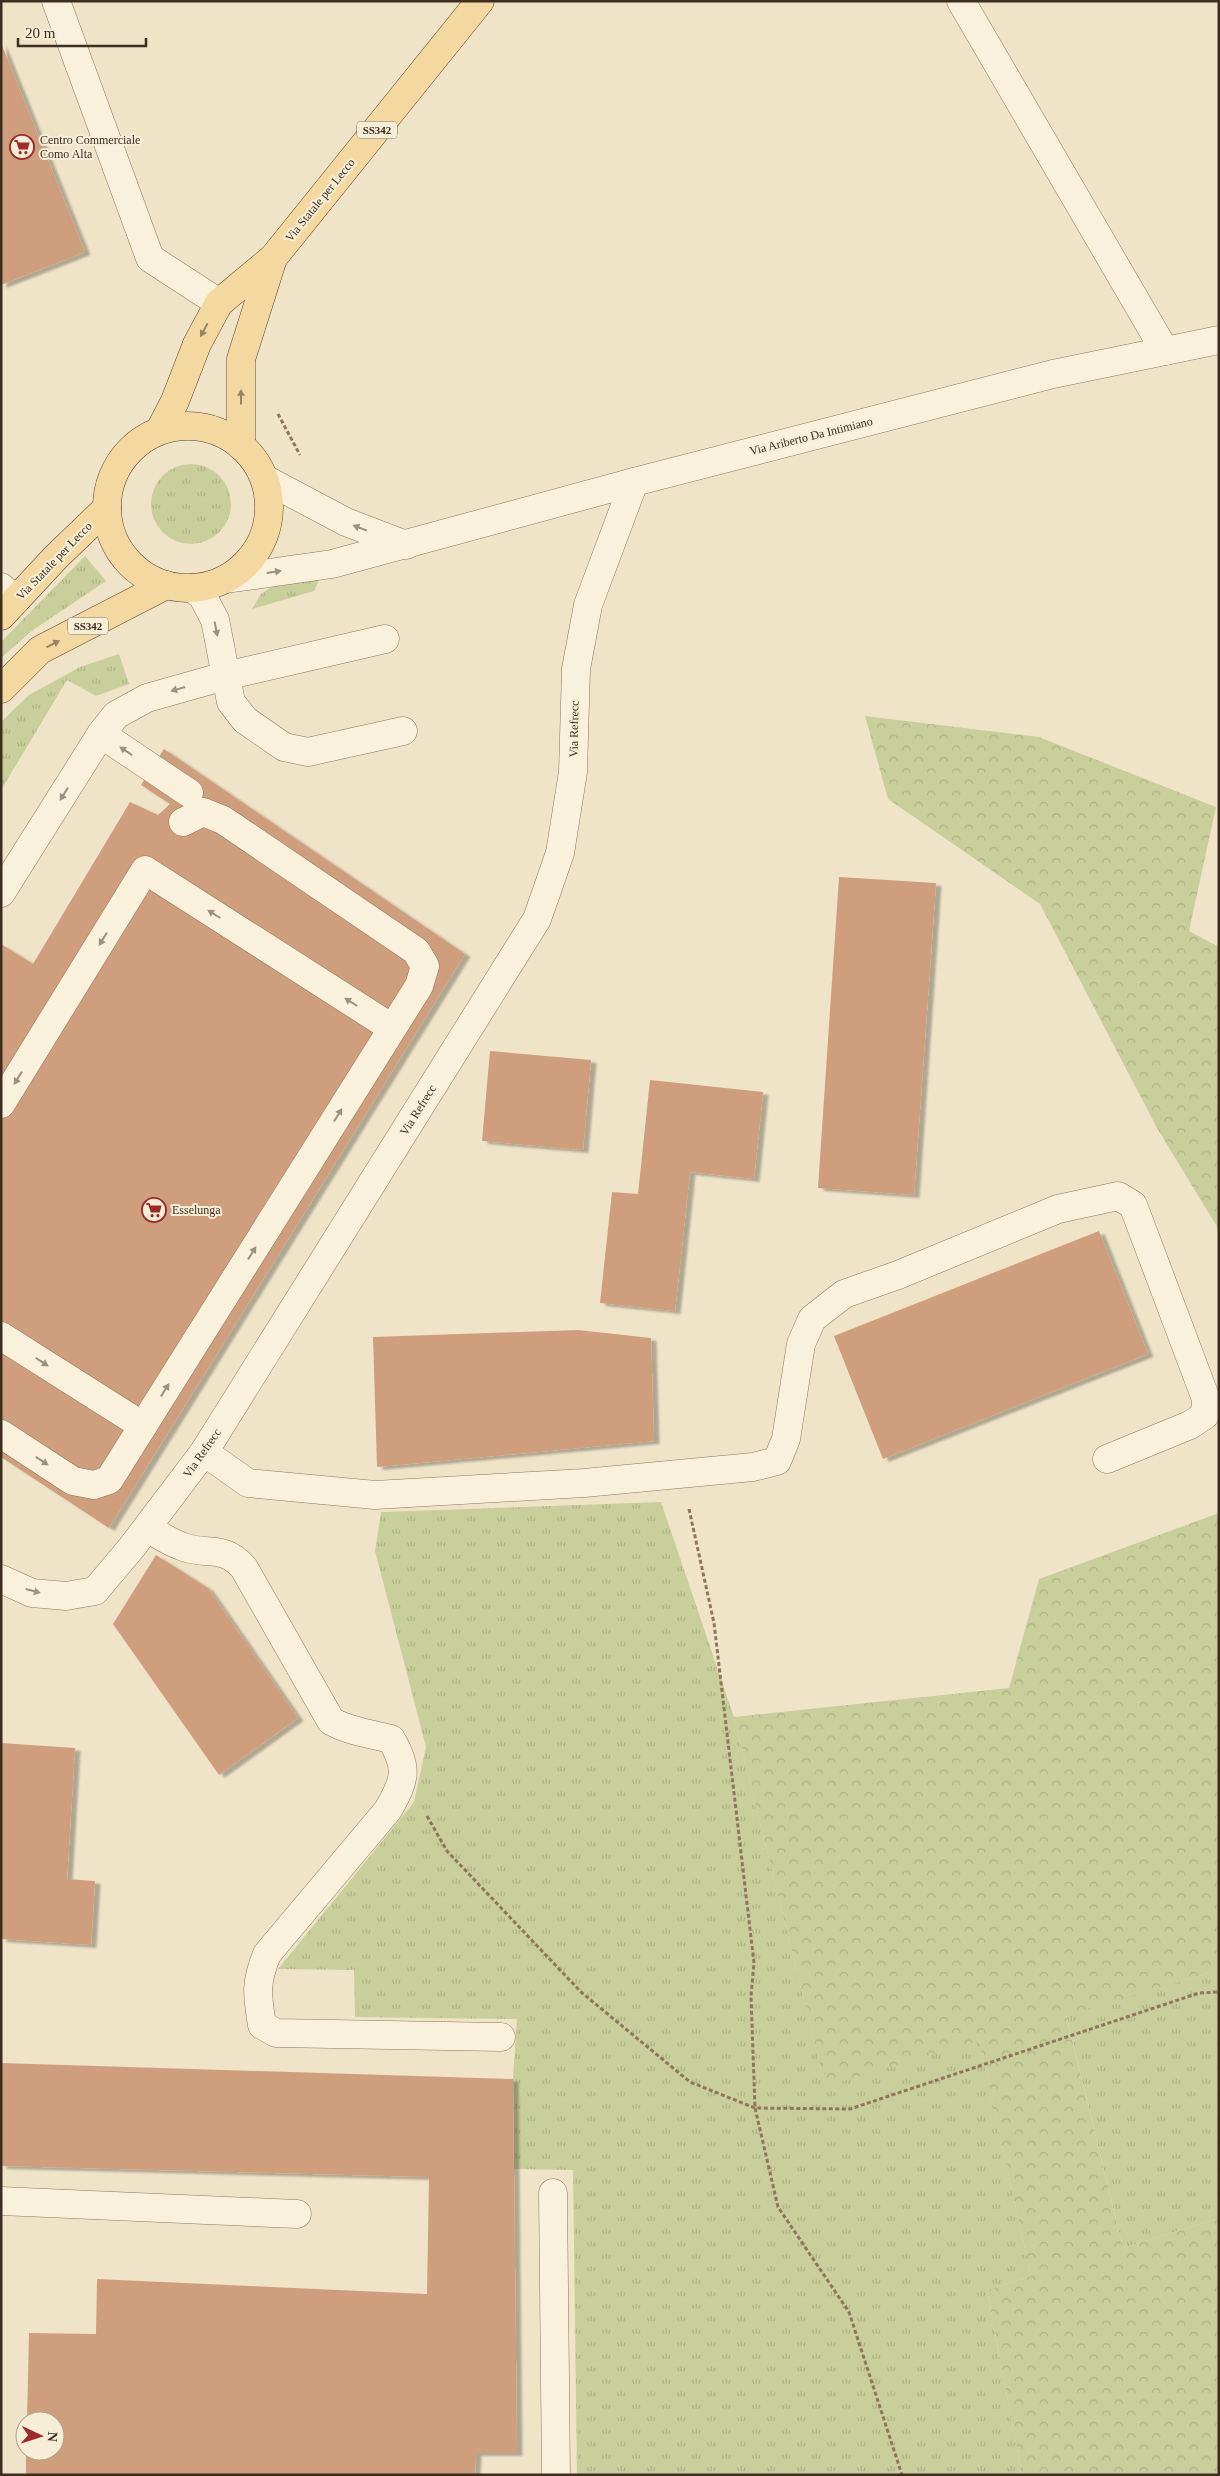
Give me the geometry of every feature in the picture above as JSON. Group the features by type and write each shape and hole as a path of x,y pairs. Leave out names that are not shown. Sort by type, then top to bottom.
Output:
{"main road":[{"name":"Via Statale per Lecco","path":"160,430 178,394 197,344 219,303 273,258 480,1"},
{"name":"Via Statale per Lecco","path":"241,446 242,359 273,258"},
{"path":"188,425 206,427 232,438 241,446 251,454 265,479 269,510 263,539 249,562 226,579 193,588 166,586 146,577 125,558 111,534 106,508 111,480 135,445 160,430 188,425"},
{"name":"Via Statale per Lecco","path":"6,601 106,508"},
{"name":"SS342","path":"1,689 40,650 166,586"}],"street":[{"path":"56,1 150,258 219,303"},
{"path":"961,1 1165,351"},
{"name":"Via Ariberto Da Intimiano","path":"226,579 332,564 406,546 634,482 1053,374 1219,340"},
{"path":"265,479 346,522 406,546"},
{"name":"Via Refrecc","path":"1,1579 32,1593 66,1596 95,1591 147,1528 204,1452 537,919 560,854 574,772 576,669 588,605 634,482"},
{"path":"193,588 203,596 215,620 231,702 245,720 284,746 308,752 403,731"},
{"path":"1,893 101,734 116,715 147,698 225,676 385,639"},
{"path":"101,734 189,793"},
{"path":"1,1434 73,1481 94,1485 109,1480 419,986 425,966 416,951 223,820 203,812 183,822"},
{"path":"1,1104 145,870 392,1028"},
{"path":"204,1452 248,1483 375,1495 584,1483 753,1467 776,1460 786,1439 801,1344 812,1319 844,1294 898,1275 1058,1209 1118,1196 1133,1205 1206,1400 1205,1415 1190,1425 1107,1459"},
{"path":"1,1336 143,1426"},
{"path":"147,1528 182,1547 221,1552 235,1557 244,1568 331,1721 343,1728 357,1729 390,1739 401,1756 404,1774 398,1793 388,1810 267,1954 256,1989 262,2026 276,2033 501,2037"},
{"path":"553,2193 556,2475"},
{"path":"1,2201 297,2214"}],"path":[{"path":"682,1474 715,1633 754,1963 751,1996 756,2108 778,2207 849,2312 902,2475"},
{"path":"404,1774 447,1851 581,1992 690,2082 756,2108 850,2109 1199,1993 1219,1992"}],"green space":[{"path":"191,464 206,467 219,476 228,489 231,504 228,519 219,532 206,541 191,544 176,541 163,532 154,519 151,504 154,489 163,476 176,467"},
{"path":"85,556 106,581 33,630 1,658 1,642"},
{"path":"319,580 314,591 252,609 261,594 273,586"},
{"path":"119,654 129,684 96,696 67,680 1,790 1,722 29,695 80,667"},
{"path":"865,716 1039,737 1216,807 1189,931 1219,947 1219,1230 1157,1128 1040,904 888,799"},
{"path":"661,1502 734,1717 825,2085 979,2040 1031,2276 987,2290 1022,2475 577,2475 573,2170 514,2169 513,2079 517,2019 355,2017 354,1970 278,1969 414,1802 426,1747 375,1551 381,1512"},
{"path":"1219,1513 1219,1970 1066,2015 1123,2248 1219,2218 1219,2475 1022,2475 987,2290 1031,2276 979,2041 825,2086 734,1717 1009,1688 1039,1579"},
{"path":"1219,1970 1219,2218 1123,2248 1066,2014"}],"building":[{"name":"Centro Commerciale Como Alta","path":"1,43 85,252 1,285"},
{"name":"Esselunga","path":"164,749 465,954 109,1528 1,1457 1,944 33,964 130,802 158,815 170,804 141,785"},
{"path":"839,877 936,883 914,1195 818,1188"},
{"path":"490,1051 591,1060 583,1150 482,1141"},
{"path":"650,1080 763,1092 754,1179 690,1172 675,1311 600,1303 612,1192 638,1194"},
{"path":"1099,1231 1148,1354 883,1459 834,1336"},
{"path":"578,1330 651,1338 654,1441 377,1467 373,1337"},
{"path":"156,1555 208,1588 298,1718 219,1775 113,1624"},
{"path":"1,1743 75,1748 67,1879 95,1881 91,1945 1,1939"},
{"path":"1,2063 513,2079 517,2453 476,2453 475,2475 26,2475 26,2461 65,2461 65,2411 27,2411 29,2333 96,2334 97,2279 427,2294 429,2177 1,2166"}],"place":[{"name":"Centro Commerciale Como Alta","path":"22,147"},
{"name":"Esselunga","path":"154,1210"}]}
